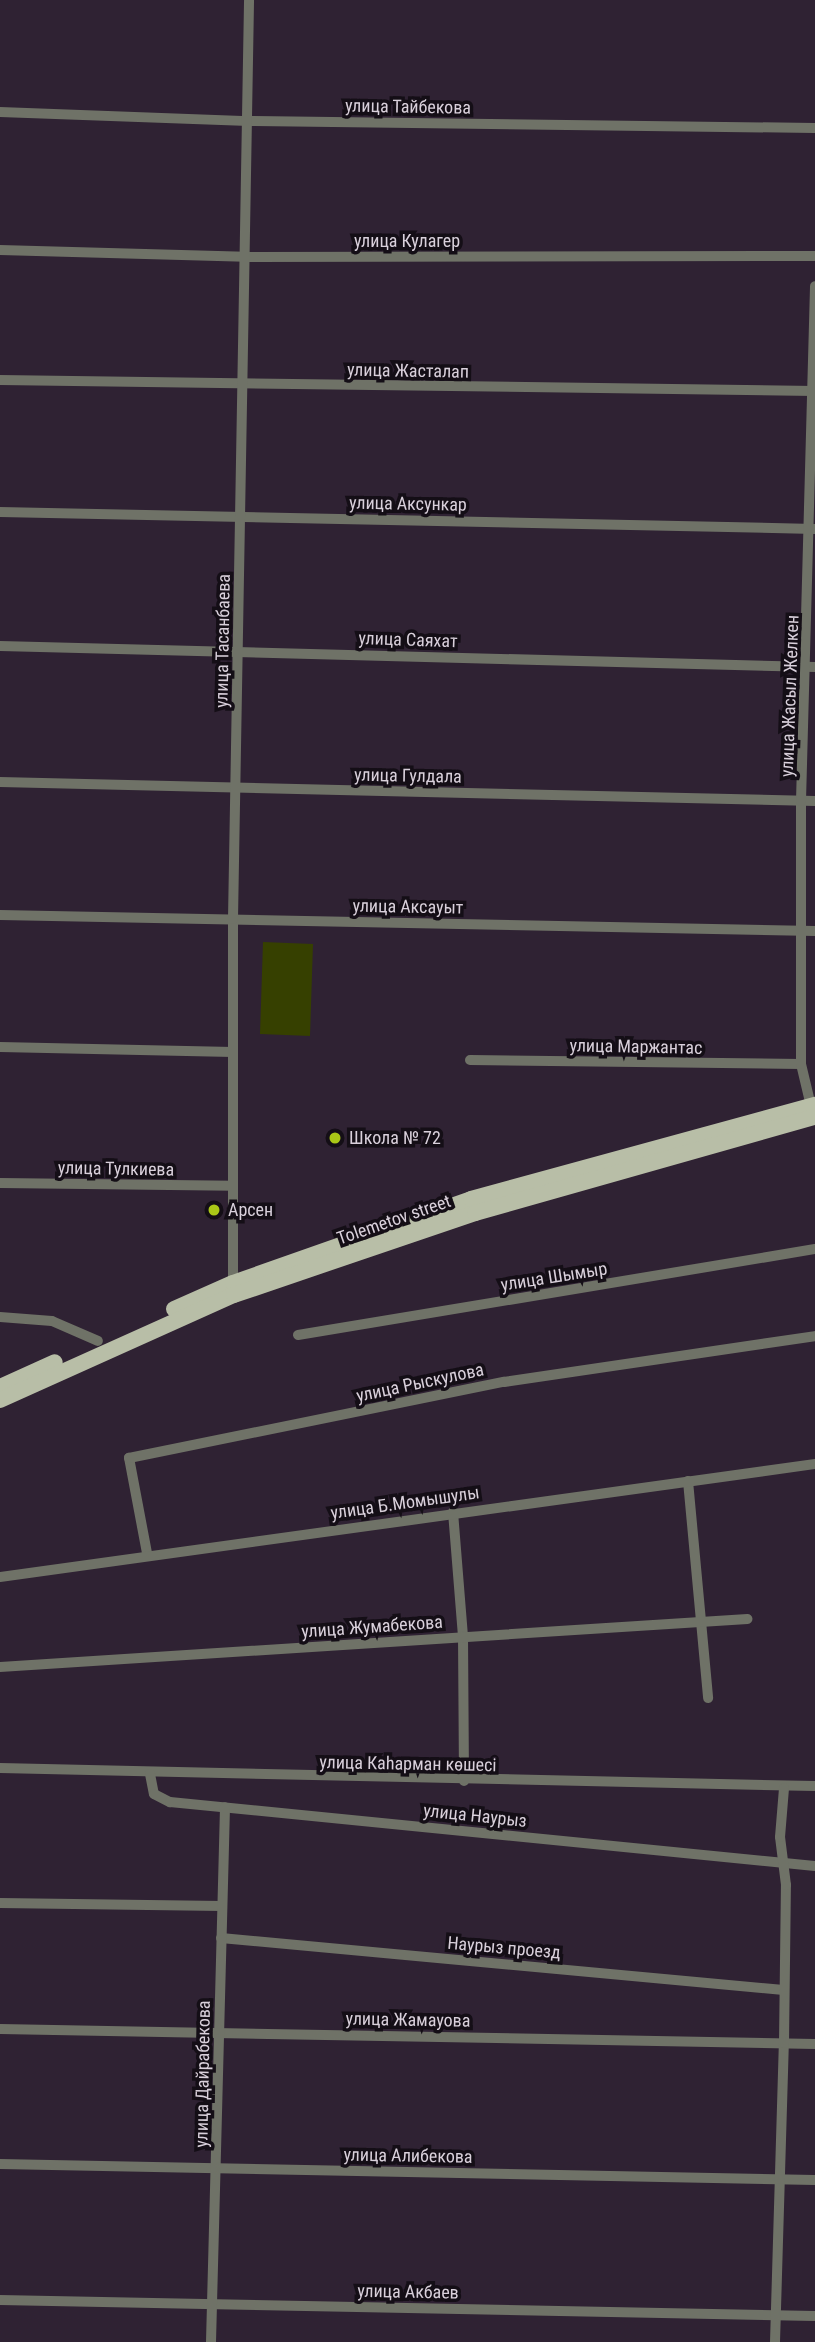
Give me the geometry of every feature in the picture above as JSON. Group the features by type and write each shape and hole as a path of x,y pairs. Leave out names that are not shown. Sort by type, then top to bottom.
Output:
{"main road":[{"name":"Tolemetov street","path":"0,1387 233,1283 471,1199 814,1109"},
{"name":"Tolemetov street","path":"0,1400 234,1295 475,1213 814,1109"}],"street":[{"name":"улица Тасанбаева","path":"233,1283 233,919 249,121 249,0"},
{"name":"улица Тайбекова","path":"0,113 249,121 815,128"},
{"name":"улица Кулагер","path":"0,250 245,257 815,256"},
{"name":"улица Жасыл Желкен","path":"814,1109 801,1064 801,801 811,667 815,286"},
{"name":"улица Жасталап","path":"0,380 813,391"},
{"name":"улица Аксункар","path":"0,512 813,529"},
{"name":"улица Саяхат","path":"0,646 811,667"},
{"name":"улица Гулдала","path":"0,782 815,801"},
{"name":"улица Аксауыт","path":"0,915 815,931"},
{"path":"0,1047 233,1052"},
{"name":"улица Маржантас","path":"470,1060 801,1064"},
{"name":"улица Тулкиева","path":"0,1183 233,1186"},
{"name":"улица Шымыр","path":"298,1335 815,1249"},
{"path":"0,1317 52,1321 98,1341"},
{"name":"улица Рыскулова","path":"148,1553 129,1458 504,1382 815,1336"},
{"name":"улица Б.Момышулы","path":"0,1577 148,1553 815,1464"},
{"path":"688,1481 708,1698"},
{"path":"453,1512 463,1636 464,1781"},
{"name":"улица Жумабекова","path":"0,1667 747,1619"},
{"name":"улица Каһарман көшесі","path":"0,1768 464,1781 784,1788 815,1786"},
{"name":"улица Наурыз","path":"150,1774 154,1794 170,1802 815,1866"},
{"path":"775,2342 784,2043 783,1863 780,1837 784,1788"},
{"name":"улица Дайрабекова","path":"211,2342 225,1807"},
{"path":"0,1903 222,1906"},
{"name":"Наурыз проезд","path":"221,1938 784,1990"},
{"name":"улица Жамауова","path":"0,2029 815,2044"},
{"name":"улица Алибекова","path":"0,2164 815,2180"},
{"name":"улица Акбаев","path":"0,2300 815,2316"}],"green space":[{"path":"263,942 313,944 310,1036 260,1034"}],"place":[{"name":"Школа № 72","path":"335,1138"},
{"name":"Арсен","path":"214,1210"}]}
